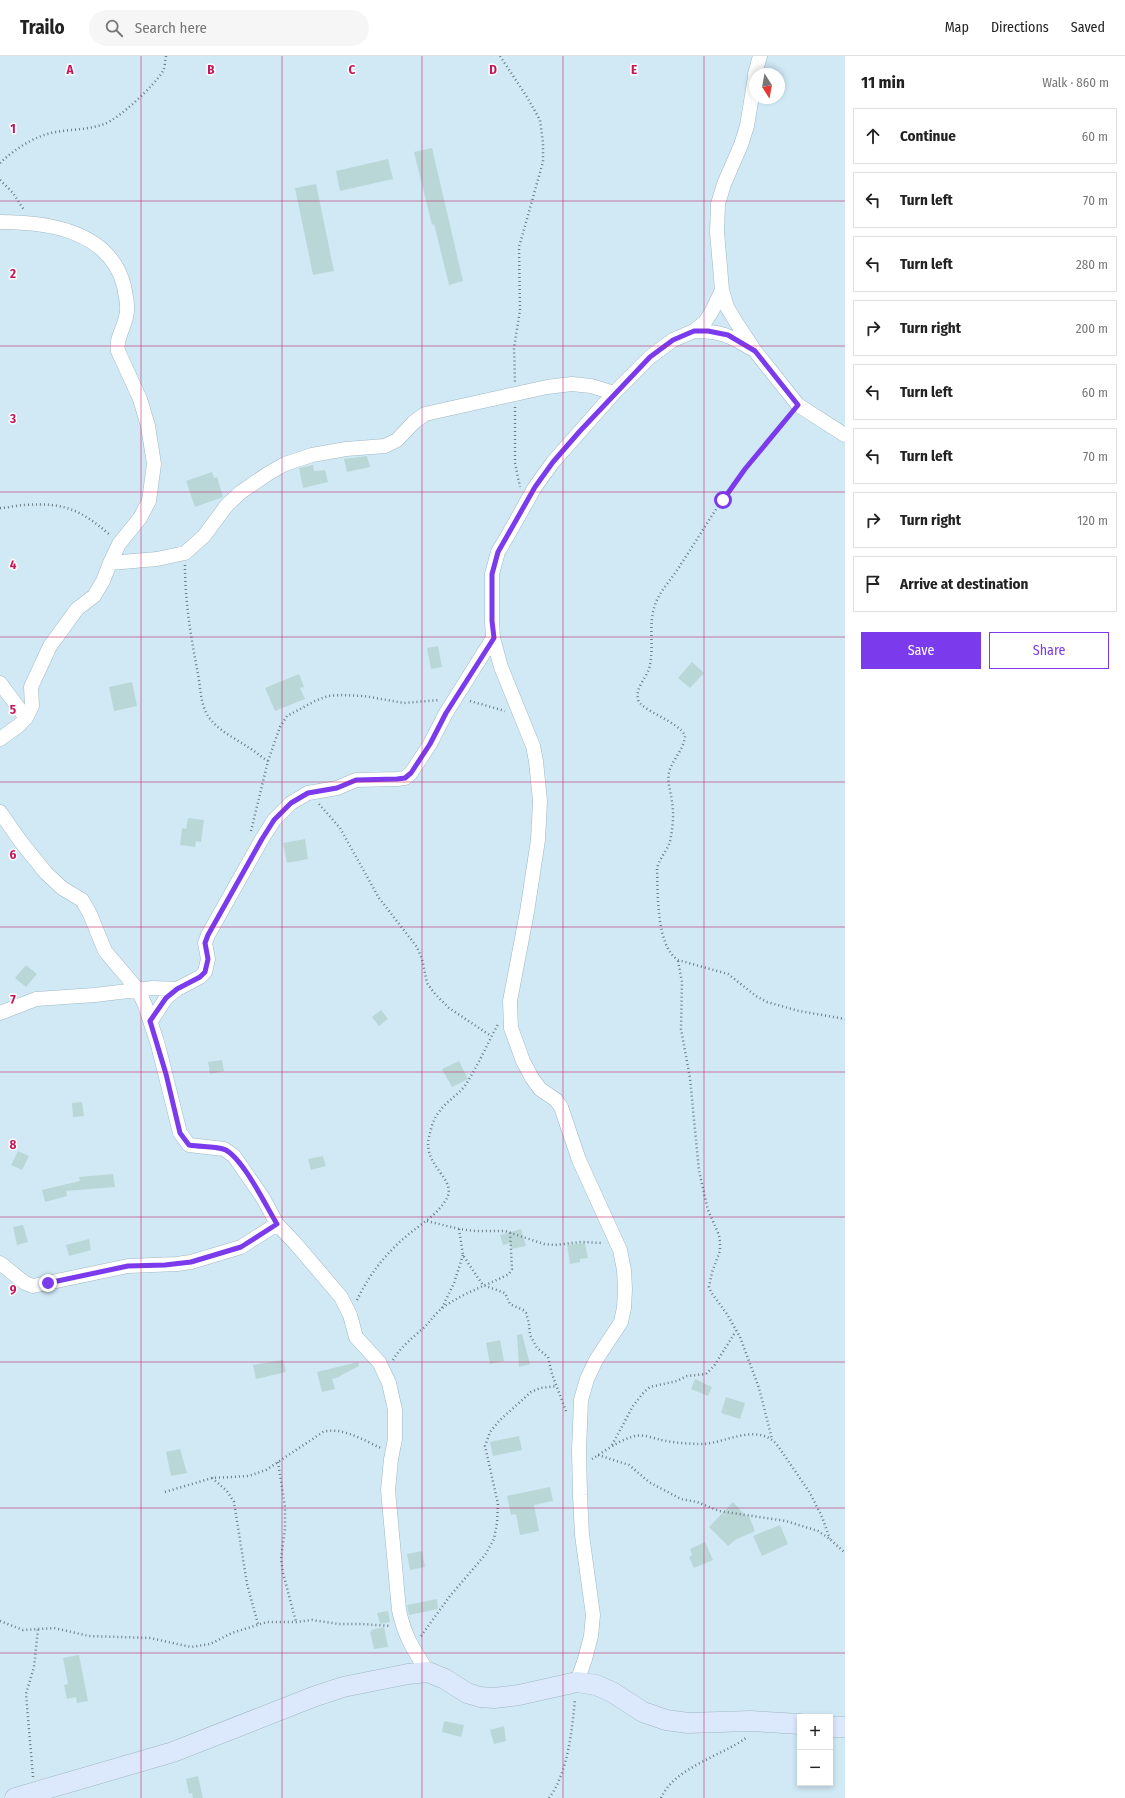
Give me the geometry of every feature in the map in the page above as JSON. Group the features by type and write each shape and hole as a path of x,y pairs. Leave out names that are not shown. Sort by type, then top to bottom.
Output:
{"street":[{"path":"757,68 760,56"},
{"path":"750,104 742,145 724,184 718,204 717,232 722,290 727,307 755,351 798,405 845,435"},
{"path":"0,222 32,222 58,227 89,239 110,255 121,275 128,310 125,324 117,344 121,358 140,399 148,426 154,464 149,502 140,518 120,544 110,563 103,582 94,596 77,609 50,646 31,687 32,706 26,718 0,739"},
{"path":"577,1682 591,1636 592,1615 582,1535 579,1467 581,1400 587,1379 596,1360 621,1322 624,1308 624,1270 617,1243 579,1160 561,1107 556,1100 540,1089 523,1061 511,1028 510,1001 527,912 538,840 540,801 536,761 532,746 501,667 494,638 492,621 492,574 498,552 535,487 553,462 614,393 661,348 673,340 694,331 705,322 722,290"},
{"path":"694,331 708,331 728,335 755,351"},
{"path":"110,563 157,559 185,552 204,536 227,505 241,492 269,473 285,464 312,455 346,449 385,446 397,440 414,422 425,414 515,393 572,384 591,386 614,393"},
{"path":"150,1021 166,998 177,989 200,977 205,972 208,959 205,943 208,935 262,839 282,810 308,793 337,788 356,780 387,780 405,778 411,773 420,760 455,698 494,638"},
{"path":"0,683 26,718"},
{"path":"0,812 46,873 62,888 82,900 90,914 105,951 138,990 150,1021 166,1074 180,1133 189,1145 224,1149 234,1156 263,1198 277,1224 300,1248 341,1297 350,1315 356,1337 379,1362 385,1375 395,1410 395,1439 391,1459 388,1490 395,1583 403,1628 412,1648 428,1672"},
{"path":"0,1013 36,1000 164,987 177,989"},
{"path":"0,1263 25,1283 33,1286 128,1266 165,1265 191,1262 241,1247 277,1224"},
{"path":"15,1798 174,1752 313,1696 343,1687 408,1674 428,1672 446,1679 467,1693 480,1697 494,1698 519,1695 577,1682 596,1685 612,1692 643,1712 666,1720 688,1723 750,1721 797,1724"},
{"path":"833,1727 845,1727"}],"path":[{"path":"0,163 8,155 30,140 54,132 91,129 106,124 136,100 157,80 164,69 166,56"},
{"path":"500,56 540,120 543,143 543,162 519,247 520,310 514,348 516,463 522,510"},
{"path":"0,180 13,194 32,222"},
{"path":"798,405 738,478 708,521 677,572 659,596 652,615 649,668 640,685 638,699 640,704 679,729 685,736 684,742 672,764 669,774 668,783 672,802 671,838 657,869 660,919 664,942 672,956 678,960 728,974 756,996 768,1002 799,1011 845,1020"},
{"path":"0,508 53,504 72,509 91,519 120,544"},
{"path":"185,552 185,588 190,635 200,686 201,702 211,721 222,730 250,747 268,762"},
{"path":"250,835 268,762 280,727 287,716 314,701 328,696 353,694 404,703 455,698 490,706 507,713"},
{"path":"308,793 340,828 379,898 417,947 422,959 427,983 435,994 449,1008 491,1036"},
{"path":"678,960 682,982 681,1029 690,1078 699,1171 708,1210 720,1242 720,1251 712,1272 709,1287 710,1292 720,1303 737,1331 759,1388 772,1439 810,1493 822,1517 830,1539"},
{"path":"350,1315 365,1283 379,1263 397,1244 427,1221 444,1203 450,1190 447,1182 433,1164 429,1155 428,1139 435,1118 443,1107 468,1082 510,1001"},
{"path":"427,1221 459,1229 510,1232 544,1244 555,1245 582,1242 617,1243"},
{"path":"459,1229 463,1254 483,1285 505,1293 510,1304 526,1313 530,1335 537,1348 548,1357 556,1386 569,1420"},
{"path":"385,1375 398,1352 442,1309 458,1298 505,1276 511,1271 510,1232"},
{"path":"442,1309 454,1283 463,1254"},
{"path":"612,1447 629,1411 644,1392 650,1387 677,1381 687,1376 706,1374 718,1361 737,1331"},
{"path":"412,1648 450,1596 485,1554 494,1539 498,1504 485,1446 490,1432 499,1421 532,1392 540,1388 556,1386"},
{"path":"165,1492 212,1478 249,1476 266,1470 323,1432 330,1430 344,1433 382,1449 391,1459"},
{"path":"579,1467 619,1442 636,1435 697,1444 716,1442 752,1434 772,1439"},
{"path":"598,1455 629,1465 649,1482 681,1499 697,1502 719,1512 786,1521 818,1531 830,1539 845,1553"},
{"path":"278,1462 285,1507 285,1529 281,1559 283,1573 296,1622"},
{"path":"212,1478 227,1490 234,1502 246,1584 258,1624"},
{"path":"0,1621 23,1630 54,1628 89,1636 150,1638 191,1647 210,1644 222,1637 267,1622 296,1622 312,1620 339,1624 373,1624 403,1628"},
{"path":"34,1793 26,1694 34,1667 38,1629"},
{"path":"549,1798 555,1790 565,1761 572,1730 577,1682"},
{"path":"661,1798 670,1784 691,1768 751,1735"}],"building":[{"path":"432,148 463,281 449,285 414,152"},
{"path":"388,159 393,179 340,191 336,171"},
{"path":"316,184 334,271 313,275 295,188"},
{"path":"367,456 370,467 347,472 344,459"},
{"path":"313,465 314,471 325,470 328,482 303,488 299,468"},
{"path":"212,472 214,478 217,477 223,497 195,507 186,481"},
{"path":"438,646 442,667 431,669 427,648"},
{"path":"692,662 704,673 690,688 678,678"},
{"path":"299,674 304,687 300,688 305,699 275,711 265,688"},
{"path":"132,682 137,706 114,711 109,687"},
{"path":"188,818 204,820 201,842 196,841 195,847 180,845 182,828 186,829"},
{"path":"305,839 308,859 287,863 283,843"},
{"path":"26,965 37,974 26,987 15,978"},
{"path":"381,1010 388,1019 379,1026 372,1017"},
{"path":"222,1060 224,1071 210,1074 208,1062"},
{"path":"459,1061 468,1079 452,1087 442,1069"},
{"path":"82,1102 84,1116 73,1117 72,1103"},
{"path":"18,1151 29,1156 22,1170 11,1165"},
{"path":"323,1156 326,1166 311,1170 308,1159"},
{"path":"113,1174 115,1187 66,1191 67,1196 45,1202 42,1190 80,1181 79,1177"},
{"path":"23,1225 28,1242 17,1245 13,1227"},
{"path":"521,1229 526,1246 512,1249 510,1243 503,1245 500,1235"},
{"path":"89,1239 91,1250 69,1256 66,1245"},
{"path":"585,1243 588,1258 580,1259 580,1262 570,1264 567,1245"},
{"path":"522,1334 530,1364 519,1367 517,1335"},
{"path":"500,1340 504,1361 490,1364 486,1343"},
{"path":"283,1360 286,1372 256,1379 253,1365"},
{"path":"358,1362 359,1366 340,1377 332,1379 335,1389 322,1392 317,1372"},
{"path":"695,1379 712,1387 708,1396 691,1389"},
{"path":"726,1397 745,1403 740,1419 721,1413"},
{"path":"519,1436 522,1450 493,1456 490,1442"},
{"path":"180,1449 187,1473 171,1476 166,1452"},
{"path":"550,1487 553,1501 534,1505 539,1531 520,1535 516,1514 511,1515 507,1496"},
{"path":"733,1502 747,1517 749,1516 755,1531 735,1540 728,1546 709,1527"},
{"path":"780,1525 788,1544 762,1556 753,1536"},
{"path":"705,1542 713,1560 694,1568 689,1557 692,1555 690,1549"},
{"path":"422,1551 425,1567 410,1570 407,1554"},
{"path":"437,1599 438,1609 409,1615 407,1605"},
{"path":"388,1611 390,1622 380,1624 377,1613"},
{"path":"384,1627 388,1647 374,1649 370,1632 372,1632 371,1630"},
{"path":"79,1655 88,1701 77,1703 76,1697 67,1699 64,1685 68,1684 63,1658"},
{"path":"444,1721 464,1725 461,1737 442,1732"},
{"path":"504,1726 506,1741 494,1744 490,1730"},
{"path":"198,1776 203,1798 193,1798 192,1793 189,1794 186,1779"}],"route":[{"path":"48,1283 128,1266 165,1265 191,1262 212,1254 241,1247 277,1224 263,1198 234,1156 224,1149 189,1145 180,1133 174,1114 166,1074 150,1021 166,998 177,989 200,977 205,972 208,965 205,943 208,935 262,839 282,810 308,793 330,790 356,780 387,780 405,778 411,773 430,744 446,713 494,638 492,621 492,574 498,552 535,487 553,462 580,431 614,393 650,357 673,340 694,331 708,331 728,335 755,351 798,405 769,442 745,469 723,500"}]}
